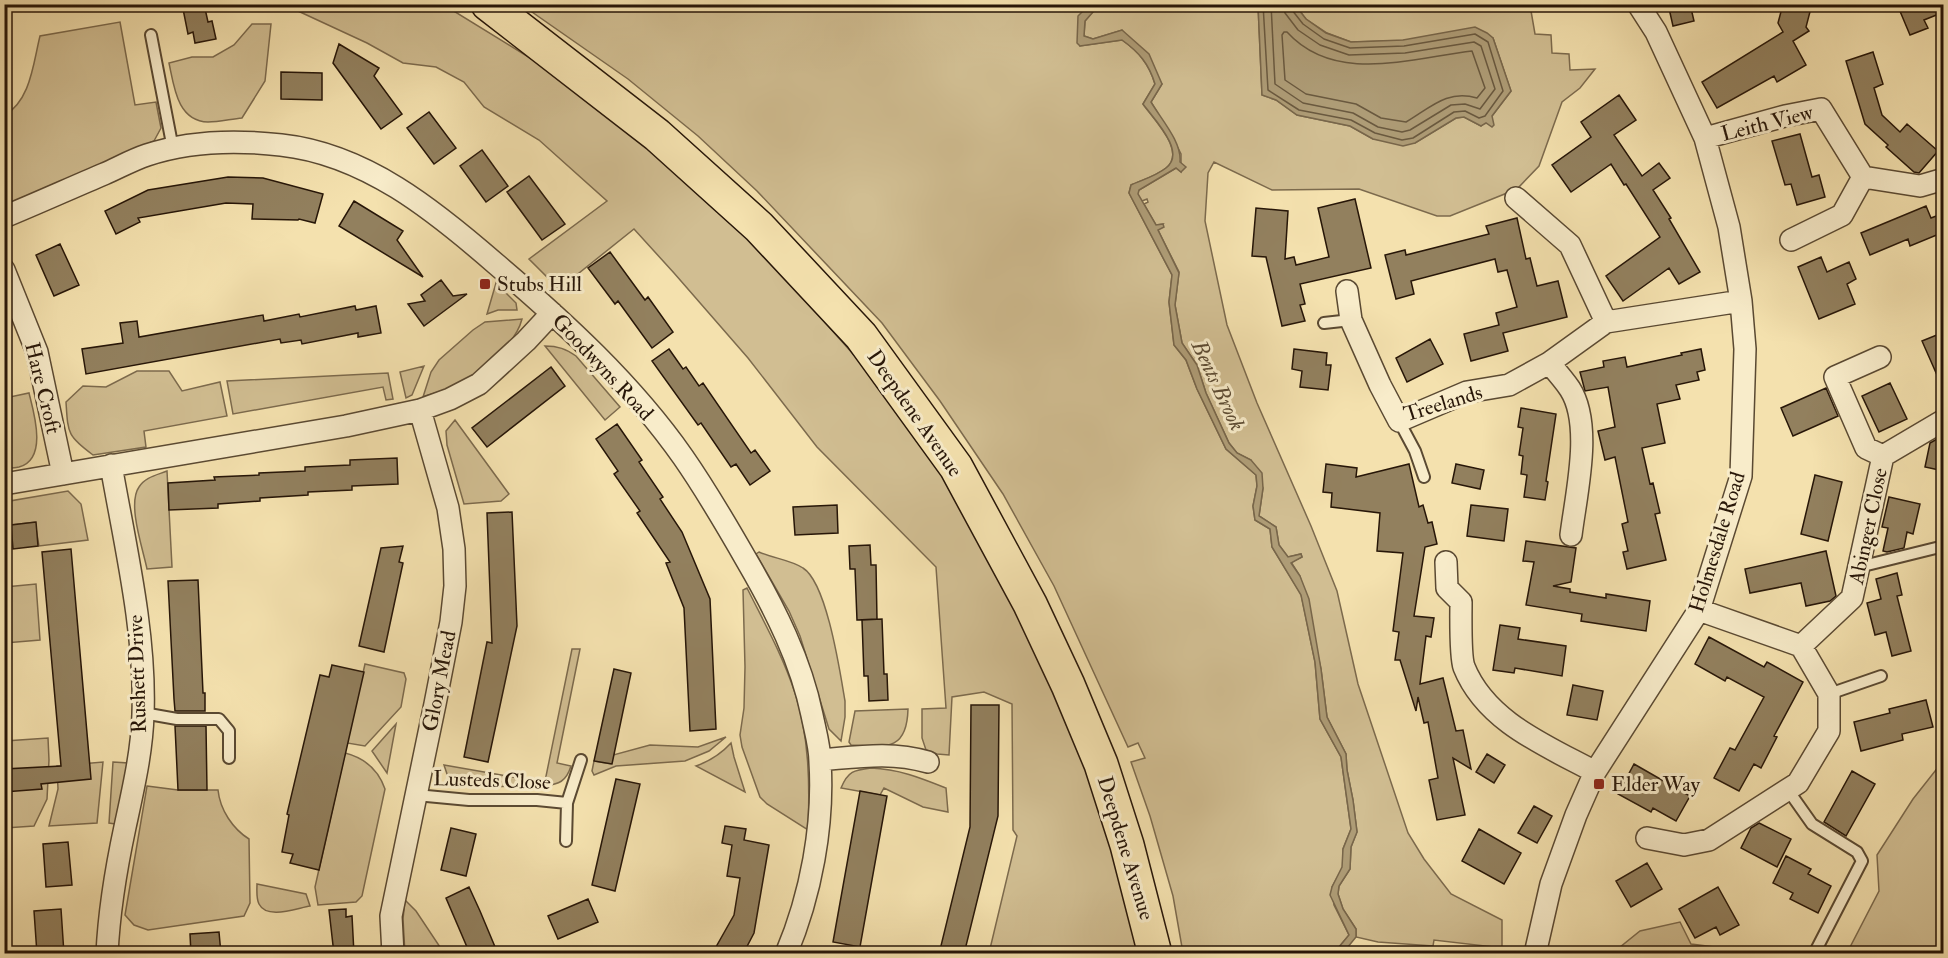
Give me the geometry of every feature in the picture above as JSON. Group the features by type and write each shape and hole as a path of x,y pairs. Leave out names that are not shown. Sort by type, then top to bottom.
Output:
{"highway":[{"name":"Deepdene Avenue","path":"488,4 657,135 759,227 861,336 956,467 1030,604 1068,685 1101,764 1127,845 1155,954"}],"street":[{"name":"Holmesdale Road","path":"1535,954 1551,884 1595,772 1699,610 1741,476 1745,349 1741,301 1729,227 1705,138 1656,32 1638,4"},
{"name":"Leith View","path":"1705,138 1785,116 1821,109 1863,177"},
{"name":"Goodwyns Road","path":"4,217 147,155 224,142 283,145 329,156 362,168 414,198 459,232 552,313 602,362 683,456 755,576 791,646 812,712 820,760 816,837 807,891 786,954"},
{"path":"1791,240 1842,215 1863,177 1920,186 1944,179"},
{"path":"1516,198 1570,245 1606,322"},
{"name":"Hare Croft","path":"4,270 37,352 63,474"},
{"name":"Treelands","path":"1347,291 1351,320 1399,421 1467,392 1509,385 1549,363 1606,322 1741,301"},
{"path":"4,484 346,426 420,410 450,399 479,384 526,341 552,313"},
{"name":"Abinger Close","path":"1880,357 1835,377 1866,448 1883,456"},
{"path":"1549,363 1571,390 1581,418 1582,443 1571,535"},
{"name":"Glory Mead","path":"393,954 390,916 451,622 455,586 454,549 448,508 420,410"},
{"name":"Abinger Close","path":"1802,646 1852,598 1883,456 1944,420"},
{"name":"Rushett Drive","path":"106,954 108,921 132,795 143,713 140,651 130,568 111,465"},
{"path":"1446,562 1447,588 1461,602 1463,665 1482,697 1515,728 1595,772"},
{"path":"1647,838 1684,845 1710,840 1798,783 1829,731 1829,694 1802,646 1699,610"},
{"path":"820,760 860,755 887,755 909,756 928,762"}],"lane":[{"path":"151,35 173,149"},
{"path":"1324,323 1351,320"},
{"path":"1399,421 1424,477"},
{"path":"1859,567 1944,546"},
{"path":"1829,694 1881,676"},
{"path":"143,713 177,719 219,719 229,731 229,758"},
{"name":"Lusteds Close","path":"566,841 567,803 581,760"},
{"path":"1788,790 1812,824 1857,852 1862,861 1814,954"},
{"name":"Lusteds Close","path":"416,795 469,800 537,800 567,803"}],"shaded area":[{"path":"285,5 444,5 543,66 686,177 767,257 861,363 955,493 1020,610 1090,769 1143,953 989,953 1017,836 1013,830 1012,704 984,692 952,697 949,755 926,750 922,738 922,709 946,708 936,567 817,447 748,358 634,229 559,289 529,259 607,201 539,140 484,107 464,82 436,67 403,63 367,43"},
{"path":"522,5 1089,5 1079,16 1080,46 1122,40 1138,54 1150,70 1155,84 1143,104 1161,127 1171,145 1173,154 1166,168 1131,185 1129,193 1172,275 1169,302 1174,345 1186,360 1197,389 1226,449 1256,475 1257,486 1253,506 1255,520 1270,529 1272,547 1301,594 1315,662 1320,719 1341,757 1351,829 1343,849 1343,867 1332,887 1334,905 1349,935 1334,953 1183,953 1173,896 1150,816 1131,762 1145,758 1138,743 1128,747 1054,586 1003,494 940,401 882,323 757,191 698,136 628,79"},
{"path":"1099,5 1258,5 1262,95 1276,100 1297,115 1350,126 1373,139 1415,143 1456,118 1464,117 1481,126 1492,116 1511,91 1493,38 1351,42 1327,33 1306,19 1295,5 1530,5 1535,34 1551,35 1552,53 1569,54 1570,70 1595,69 1580,88 1562,102 1539,166 1517,189 1450,216 1437,216 1359,189 1272,190 1214,162 1208,173 1205,221 1227,325 1257,403 1337,591 1358,684 1408,833 1424,859 1451,894 1502,920 1502,948 1434,940 1433,946 1378,942 1356,937 1356,929 1343,909 1338,894 1339,886 1350,869 1351,847 1357,832 1346,754 1327,717 1321,669 1300,576 1291,562 1302,557 1301,554 1288,557 1279,545 1276,527 1259,516 1263,488 1251,460 1237,453 1229,443 1206,393 1197,365 1182,343 1175,305 1179,272 1158,230 1163,224 1156,225 1144,204 1148,202 1147,199 1142,201 1137,194 1139,190 1176,168 1181,172 1181,154 1151,102 1162,84 1122,30 1093,39 1084,36 1085,21"},
{"path":"120,22 135,105 156,102 161,128 154,141 5,206 4,116 20,101 30,80 40,36"},
{"path":"252,24 271,24 265,81 242,118 208,122 190,116 183,109 175,92 169,63 192,57 213,57 234,45"},
{"path":"496,283 516,303 517,310 498,310 487,314"},
{"path":"522,319 518,330 503,350 482,369 443,391 423,397 431,372 439,360 473,330 485,322"},
{"path":"545,346 562,348 576,356 620,407 605,420"},
{"path":"424,366 412,395 406,398 400,372"},
{"path":"137,371 169,371 182,391 220,382 227,416 144,431 146,447 93,455 70,433 66,402 83,386 106,387"},
{"path":"388,373 393,399 386,400 383,387 233,414 227,381"},
{"path":"29,393 37,434 34,455 19,467 5,469 5,398"},
{"path":"455,420 509,494 501,501 464,504 447,445 446,431"},
{"path":"167,471 172,567 147,569 135,515 136,495 144,481"},
{"path":"68,491 81,504 88,540 39,546 35,522 11,525 10,501"},
{"path":"759,552 803,568 819,591 831,629 845,701 841,741 829,729 800,636 789,611 756,554"},
{"path":"36,584 40,640 5,643 5,587"},
{"path":"747,588 785,666 800,709 808,760 808,830 767,804 760,797 742,747 740,735 744,708 745,667 743,590"},
{"path":"572,649 580,649 557,763 571,766 567,776 561,781 544,786"},
{"path":"365,664 404,673 406,679 401,707 365,746 347,743"},
{"path":"908,709 907,723 903,733 892,744 863,746 851,745 849,742 855,711"},
{"path":"396,724 387,773 372,751"},
{"path":"726,737 709,751 685,761 616,766 594,775 592,771 594,761 611,764 613,755 650,745 698,747"},
{"path":"48,738 47,799 34,826 5,828 5,741"},
{"path":"731,743 745,792 696,766 715,757"},
{"path":"345,753 370,765 379,776 385,789 362,896 356,902 318,905 315,887"},
{"path":"1943,761 1943,953 1847,953 1879,891 1877,855 1913,799"},
{"path":"103,762 97,823 49,826 58,789 57,766"},
{"path":"113,762 128,763 115,824 109,823"},
{"path":"444,765 535,781 534,785 479,786 448,777"},
{"path":"871,768 900,772 946,788 948,812 923,807 884,788 880,795 841,788 852,772"},
{"path":"147,786 178,790 218,790 221,805 228,818 249,839 250,903 244,916 148,930 134,925 125,915"},
{"path":"257,884 306,894 310,906 283,912 263,909 257,897"},
{"path":"405,900 416,911 444,953 405,954 403,919"},
{"path":"1680,922 1691,944 1762,953 1567,953 1620,947 1640,931"}],"water":[{"path":"1089,5 1099,5 1085,21 1084,36 1093,39 1122,30 1149,54 1162,84 1151,102 1170,131 1178,147 1180,162 1186,167 1181,172 1176,168 1139,190 1138,194 1156,225 1163,224 1164,227 1158,230 1179,273 1175,305 1182,343 1197,365 1206,393 1229,443 1237,453 1251,460 1262,473 1263,488 1259,516 1276,527 1279,545 1288,557 1301,554 1302,557 1291,563 1300,576 1309,599 1327,717 1346,754 1357,832 1351,847 1350,869 1339,886 1338,894 1343,909 1356,929 1356,937 1343,953 1334,953 1349,935 1330,895 1342,867 1343,849 1351,829 1341,757 1320,719 1315,662 1301,595 1272,547 1270,529 1255,520 1253,506 1257,486 1256,475 1226,449 1197,389 1186,360 1174,345 1169,302 1172,275 1129,193 1131,185 1166,168 1173,153 1161,127 1143,104 1155,84 1153,77 1143,59 1122,40 1080,46 1077,43 1078,16"},
{"path":"1258,5 1295,5 1306,19 1326,33 1351,42 1403,40 1475,27 1493,38 1511,91 1492,116 1494,125 1492,127 1486,123 1481,126 1464,117 1456,118 1415,143 1403,146 1373,139 1350,126 1297,115 1276,100 1262,95"}],"building":[{"path":"182,4 204,4 208,22 212,21 216,39 195,43 193,32 188,34"},
{"path":"1668,4 1690,4 1694,21 1673,26"},
{"path":"1783,4 1812,4 1806,27 1809,31 1793,41 1806,65 1777,82 1774,76 1717,108 1702,82 1783,32 1778,23"},
{"path":"1897,4 1944,4 1944,12 1924,20 1928,28 1910,35"},
{"path":"339,44 379,68 374,76 402,114 381,129 333,63"},
{"path":"1873,52 1883,84 1874,88 1882,115 1900,132 1907,124 1938,151 1919,173 1914,172 1886,147 1888,145 1865,124 1846,61"},
{"path":"281,72 322,73 322,100 281,99"},
{"path":"1619,95 1636,120 1614,135 1642,176 1659,163 1670,178 1653,190 1700,272 1679,284 1669,268 1623,301 1606,276 1660,237 1611,164 1571,192 1552,165 1591,137 1581,122"},
{"path":"429,112 456,148 434,164 407,128"},
{"path":"1800,134 1812,177 1819,175 1825,197 1797,205 1791,184 1785,185 1772,141"},
{"path":"482,150 508,186 486,202 460,166"},
{"path":"529,176 565,224 542,240 507,192"},
{"path":"228,177 263,178 323,194 315,223 299,219 252,219 253,204 226,203 138,218 140,222 116,234 105,211 148,190"},
{"path":"1355,199 1371,268 1300,284 1305,304 1300,305 1305,321 1282,326 1266,257 1252,256 1256,208 1288,211 1285,259 1294,257 1296,265 1329,257 1318,208"},
{"path":"354,201 403,231 397,240 423,277 339,226"},
{"path":"1926,206 1931,218 1944,213 1944,232 1910,246 1908,239 1870,255 1861,233"},
{"path":"1517,218 1526,259 1530,258 1537,286 1558,281 1567,317 1503,333 1508,351 1471,361 1464,334 1499,325 1496,313 1517,307 1507,270 1498,272 1495,259 1411,281 1414,294 1396,299 1385,255 1405,250 1406,255 1489,234 1486,226"},
{"path":"60,244 79,285 54,296 36,255"},
{"path":"610,252 645,300 648,297 673,332 652,348 618,301 615,304 588,268"},
{"path":"1821,257 1827,272 1849,262 1856,279 1847,284 1855,304 1819,319 1798,267"},
{"path":"441,280 453,296 467,294 424,326 408,304 425,301 421,295"},
{"path":"355,306 356,310 376,306 381,333 358,337 358,333 302,344 301,340 281,343 280,339 86,374 82,349 123,343 120,323 137,321 139,337 263,315 264,321 299,314 300,317"},
{"path":"1944,332 1944,391 1922,341"},
{"path":"1430,339 1443,364 1407,382 1396,358"},
{"path":"669,349 683,369 686,367 699,386 703,383 751,453 755,450 770,471 750,485 736,464 731,467 701,423 698,425 652,361"},
{"path":"1294,349 1327,353 1326,365 1331,365 1328,390 1300,387 1302,371 1292,369"},
{"path":"1701,349 1705,370 1697,372 1699,380 1676,385 1680,399 1657,404 1665,443 1642,448 1650,484 1653,483 1660,513 1655,514 1666,560 1627,569 1623,552 1628,551 1622,524 1628,522 1615,457 1605,460 1598,431 1615,427 1608,387 1585,391 1580,372 1604,367 1603,361 1625,357 1627,367"},
{"path":"551,367 565,386 487,447 472,428"},
{"path":"1890,383 1907,419 1879,432 1862,396"},
{"path":"1826,388 1838,416 1793,436 1781,408"},
{"path":"1521,408 1556,414 1545,500 1524,497 1527,475 1521,474 1523,456 1519,455 1523,428 1518,427"},
{"path":"617,424 642,460 639,462 663,497 660,499 682,532 710,599 716,729 690,731 684,608 666,563 670,562 637,513 640,511 614,474 618,471 596,439"},
{"path":"1944,435 1944,471 1925,467 1930,443"},
{"path":"397,458 398,484 352,486 352,490 308,492 308,495 260,498 260,501 218,504 218,508 169,510 168,483 215,480 214,477 259,475 259,473 305,471 305,467 350,465 350,460"},
{"path":"1326,464 1357,468 1356,477 1409,464 1419,507 1423,505 1428,523 1432,522 1437,544 1425,547 1414,616 1434,618 1431,637 1426,636 1420,684 1443,678 1456,731 1463,730 1471,769 1453,758 1465,815 1437,820 1429,780 1438,778 1428,722 1424,723 1418,697 1416,711 1400,660 1395,660 1399,632 1393,631 1403,553 1377,551 1380,513 1331,507 1332,493 1323,492"},
{"path":"1456,464 1484,470 1480,489 1452,483"},
{"path":"1815,475 1842,482 1828,541 1801,534"},
{"path":"1889,497 1920,504 1913,534 1907,532 1904,548 1887,552 1883,551 1888,528 1882,527"},
{"path":"837,505 838,533 795,535 793,507"},
{"path":"1471,505 1508,509 1504,541 1467,536"},
{"path":"512,512 517,626 488,762 464,757 487,642 492,643 487,513"},
{"path":"36,522 38,546 13,549 11,525"},
{"path":"1526,541 1576,548 1571,582 1553,586 1570,589 1570,592 1606,598 1606,594 1650,601 1646,631 1581,621 1582,614 1526,605 1534,562 1523,561"},
{"path":"870,545 871,565 876,565 877,619 857,620 855,569 850,569 849,546"},
{"path":"403,546 399,562 403,563 384,652 359,646 381,548"},
{"path":"71,549 91,779 41,784 42,789 4,792 4,769 61,766 42,552"},
{"path":"1826,551 1836,596 1830,601 1806,606 1801,583 1750,593 1745,569"},
{"path":"1897,573 1902,595 1897,596 1911,651 1892,656 1886,632 1875,635 1867,603 1881,599 1876,579"},
{"path":"198,580 205,711 175,711 168,581"},
{"path":"882,619 884,674 887,674 888,700 869,701 868,676 864,676 862,620"},
{"path":"1500,625 1520,628 1518,639 1566,646 1562,676 1515,668 1514,673 1493,670"},
{"path":"1709,637 1764,667 1767,662 1803,682 1774,736 1777,737 1761,768 1754,764 1739,791 1714,778 1730,748 1735,750 1764,697 1727,677 1725,681 1695,664"},
{"path":"332,665 364,672 319,870 290,863 293,854 282,852 289,815 287,814 320,675 329,677"},
{"path":"614,669 631,673 612,764 594,761"},
{"path":"1573,685 1603,691 1597,720 1567,715"},
{"path":"1926,700 1933,727 1902,734 1903,740 1861,751 1854,722 1890,713 1889,709"},
{"path":"971,705 999,705 998,816 964,954 939,954 970,827"},
{"path":"175,726 206,726 207,790 178,790"},
{"path":"1487,754 1505,765 1494,783 1476,772"},
{"path":"1634,764 1690,796 1676,821 1653,808 1651,812 1618,794"},
{"path":"1852,771 1875,784 1846,836 1824,822"},
{"path":"616,779 640,784 615,891 592,885"},
{"path":"860,791 887,796 860,947 833,942"},
{"path":"1534,806 1552,816 1537,843 1518,833"},
{"path":"1759,823 1791,839 1777,867 1741,848 1751,828"},
{"path":"725,826 746,829 744,840 769,845 754,933 743,954 712,954 734,915 740,878 727,876 732,845 722,843"},
{"path":"451,828 476,834 466,876 441,870"},
{"path":"1479,829 1521,853 1504,884 1462,861"},
{"path":"68,842 72,885 46,887 43,844"},
{"path":"1786,856 1811,869 1808,874 1831,886 1818,913 1790,899 1793,893 1773,883"},
{"path":"1647,863 1662,889 1631,907 1616,881"},
{"path":"469,887 498,954 470,954 446,898"},
{"path":"1718,887 1739,925 1720,935 1716,927 1695,938 1679,909"},
{"path":"588,899 598,922 558,939 548,916"},
{"path":"61,909 64,954 37,954 34,911"},
{"path":"346,909 346,917 352,916 354,954 334,954 329,910"},
{"path":"219,932 221,954 191,954 190,934"}],"place":[{"name":"Stubs Hill","path":"485,284"},
{"name":"Elder Way","path":"1599,784"}],"water label":[{"name":"Bents Brook","path":"1219,385"}]}
